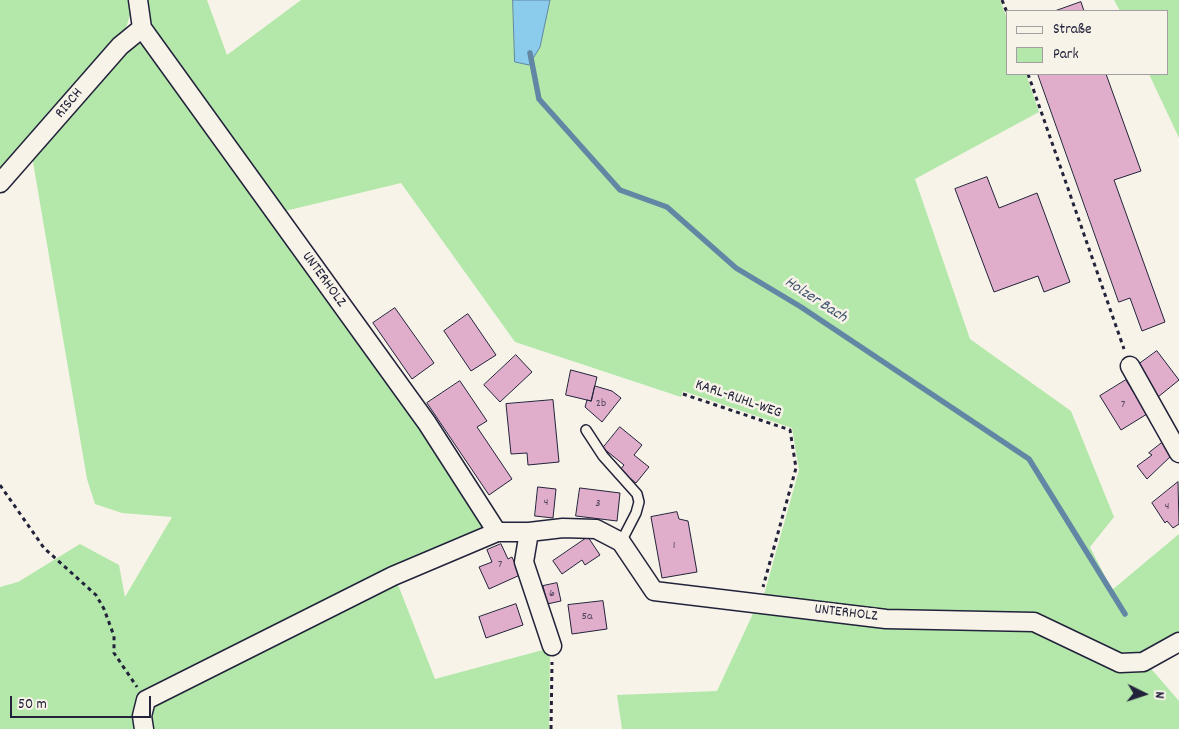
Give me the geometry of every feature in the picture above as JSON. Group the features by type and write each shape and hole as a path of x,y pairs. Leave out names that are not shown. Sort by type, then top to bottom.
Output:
{"street":[{"name":"UNTERHOLZ","path":"138,0 142,28 421,415 497,532 529,532 563,528 596,529 621,542 654,591 886,619 1034,622 1120,663 1143,662 1179,642"},
{"name":"RISCH","path":"0,183 120,46 142,28"},
{"path":"1130,366 1179,453"},
{"path":"144,729 142,716 146,700 393,576 497,532"},
{"path":"529,532 524,562 552,646"}],"lane":[{"path":"586,430 603,456 637,494 639,502 636,513 621,542"}],"path":[{"path":"1028,75 1130,366"},
{"name":"KARL-RUHL-WEG","path":"683,394 790,430 796,468 768,571"},
{"path":"0,485 44,548 96,595 104,609 114,636 112,643 114,653 146,700"},
{"path":"551,729 552,646"}],"green space":[{"path":"0,0 130,0 132,9 125,31 0,178"},
{"path":"145,0 207,0 227,55 301,0 513,0 540,47 550,0 1000,0 1006,16 1006,75 1026,75 1039,112 915,179 970,339 1071,411 1114,517 1090,547 1112,590 1179,534 1179,638 1142,659 1122,661 1035,619 887,617 762,602 799,470 792,428 683,391 681,397 515,342 401,183 281,212 150,27"},
{"path":"1114,0 1179,0 1179,138 1149,75 1169,75 1169,10 1119,10"},
{"path":"134,43 145,45 494,531 146,696 141,729 0,729 0,587 18,582 80,544 119,565 125,597 172,517 122,513 95,504 87,479 32,156"},
{"path":"395,577 435,679 550,648 549,729 148,729 147,701"},
{"path":"757,605 1035,625 1147,664 1179,701 1179,729 622,729 617,695 717,691"}],"water":[{"path":"513,0 550,0 540,47 529,65 515,62"}],"building":[{"path":"1081,2 1084,10 1058,10"},
{"path":"1038,75 1106,75 1141,171 1114,180 1165,322 1142,331 1130,298 1119,302"},
{"path":"987,177 999,208 1037,193 1070,282 1044,292 1038,276 994,292 955,189"},
{"path":"395,308 434,363 412,379 373,323"},
{"path":"468,314 496,355 471,371 444,331"},
{"path":"1157,351 1179,380 1158,397 1135,367"},
{"path":"516,355 532,372 500,402 484,385"},
{"path":"571,370 597,377 591,401 566,395"},
{"path":"1126,380 1147,414 1121,430 1100,396"},
{"path":"460,381 487,421 477,427 512,479 489,495 427,403"},
{"path":"595,386 612,391 621,398 602,422 585,407 587,400 591,401"},
{"path":"553,400 559,462 528,465 527,453 511,454 506,404"},
{"path":"620,427 642,445 634,455 649,467 636,483 620,470 624,465 603,448"},
{"path":"1163,442 1172,455 1147,479 1137,466 1152,455 1149,453"},
{"path":"1178,482 1179,524 1173,528 1167,521 1165,523 1152,503"},
{"path":"538,487 556,489 553,518 535,516"},
{"path":"580,488 620,493 617,521 576,516"},
{"path":"677,512 679,519 688,521 697,572 662,578 651,517"},
{"path":"588,537 600,555 585,565 582,560 562,574 553,561"},
{"path":"501,544 508,559 512,557 520,575 489,589 479,567 492,562 487,550"},
{"path":"557,583 561,601 547,604 543,586"},
{"path":"603,601 607,629 572,634 568,605"},
{"path":"516,604 523,625 486,638 479,617"}],"waterway":[{"name":"Holzer Bach","path":"530,53 539,99 620,190 667,207 736,268 801,307 1029,459 1125,614"}]}
